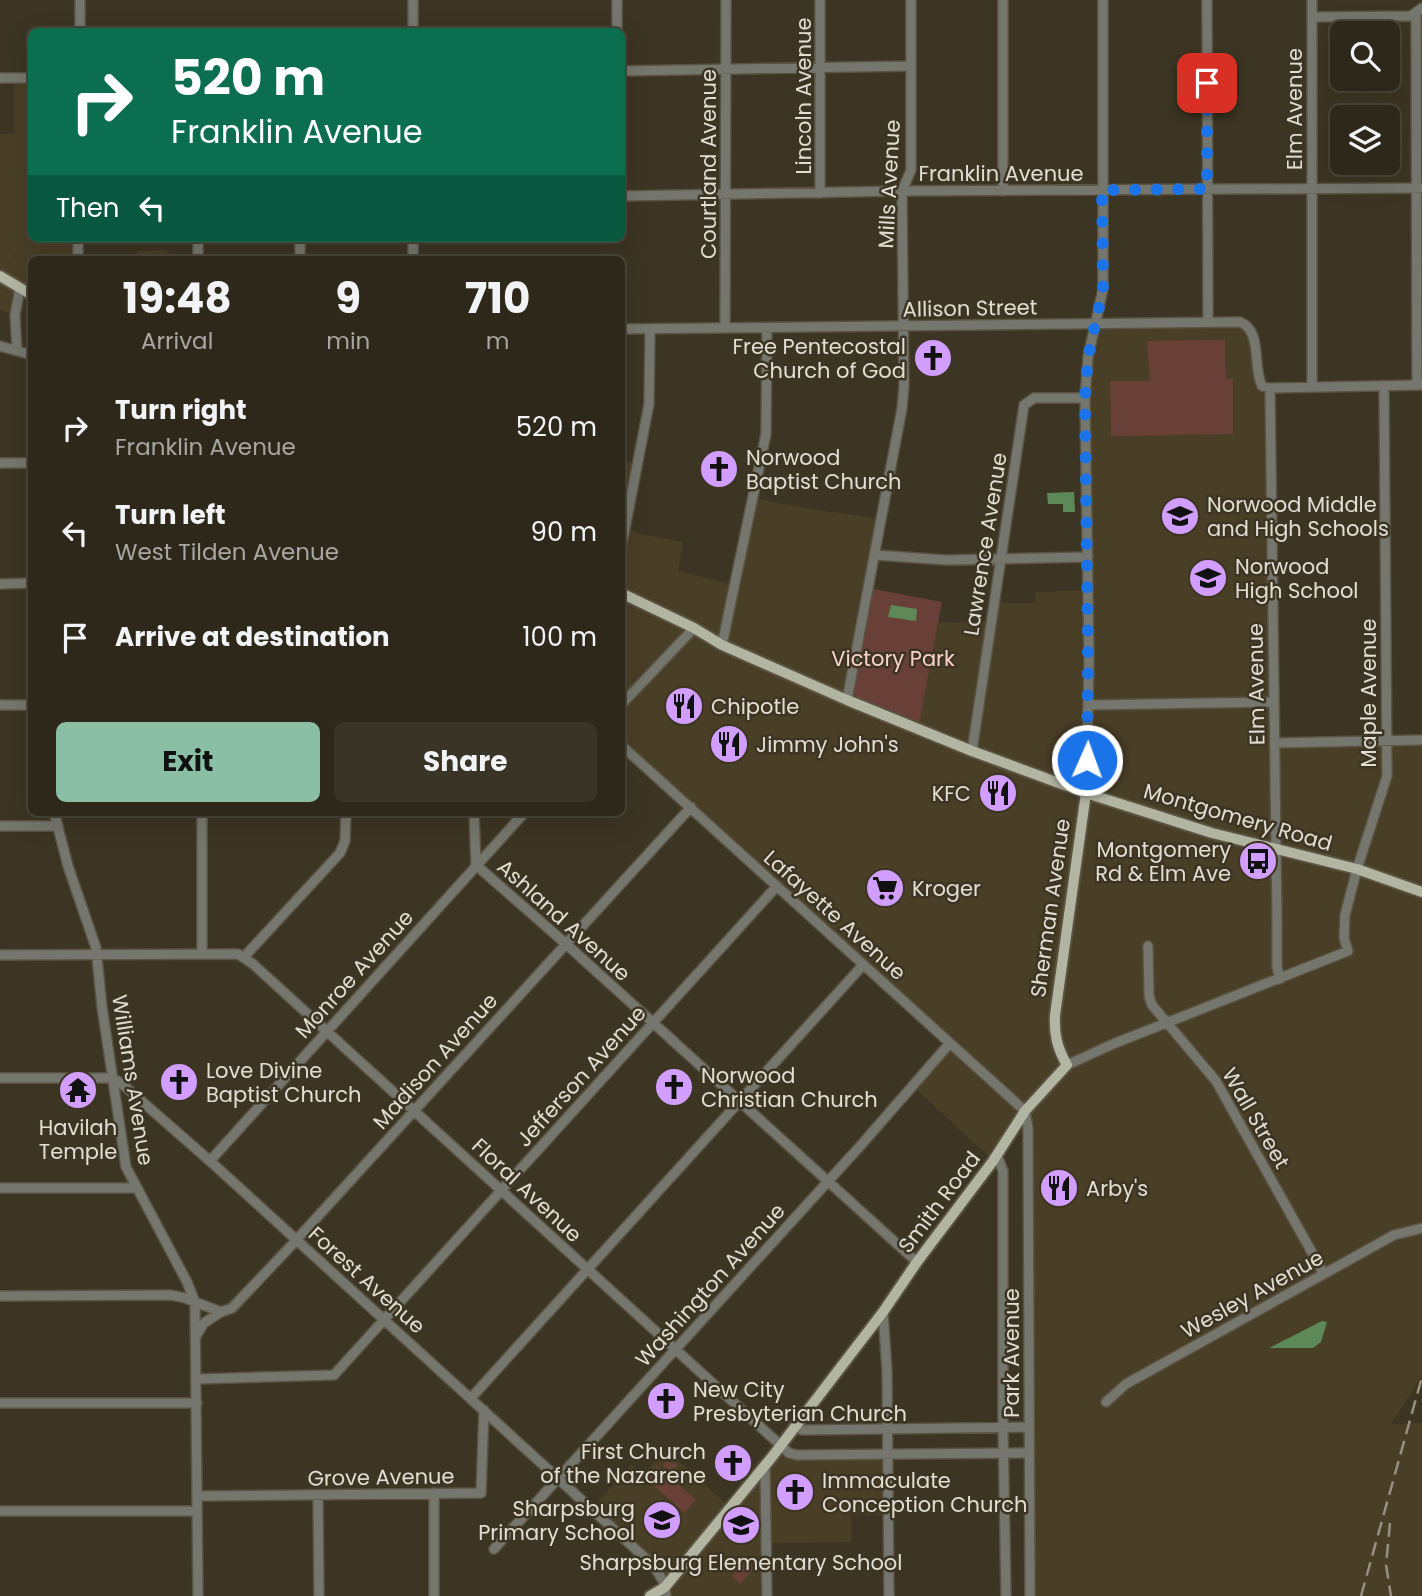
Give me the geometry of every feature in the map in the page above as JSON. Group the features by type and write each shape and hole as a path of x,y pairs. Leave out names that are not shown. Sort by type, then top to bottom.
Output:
{"main road":[{"path":"0,276 28,293"},
{"name":"Montgomery Road","path":"625,595 694,628 722,645 847,701 972,751 1086,793 1212,833 1357,869 1422,892"},
{"name":"Sherman Avenue","path":"1067,1065 1059,1051 1054,1031 1055,1015 1086,793"},
{"name":"Smith Road","path":"650,1596 664,1593 781,1446 883,1312 997,1155 1025,1111 1067,1065"}],"street":[{"path":"79,28 80,0"},
{"path":"413,0 413,28"},
{"path":"617,0 618,28"},
{"name":"Courtland Avenue","path":"725,327 726,0"},
{"name":"Lincoln Avenue","path":"820,0 820,193"},
{"name":"Mills Avenue","path":"847,701 902,408 902,191 911,170 911,0"},
{"path":"1003,0 1003,191"},
{"name":"Sherman Avenue","path":"1086,793 1088,557 1085,398 1088,357 1103,289 1103,0"},
{"path":"1207,0 1208,321"},
{"name":"Elm Avenue","path":"1311,0 1312,387"},
{"path":"1312,17 1411,16 1419,11"},
{"path":"1270,388 1419,385 1419,11"},
{"path":"625,71 911,66"},
{"path":"0,78 28,78"},
{"name":"Franklin Avenue","path":"625,196 902,191 1419,188"},
{"path":"17,350 15,315 20,288"},
{"name":"Allison Street","path":"625,330 1240,322 1249,327 1253,334 1258,379 1262,386 1270,388"},
{"path":"722,645 766,434 767,328"},
{"path":"625,528 649,404 650,329"},
{"path":"0,346 28,354"},
{"name":"Maple Avenue","path":"1348,951 1345,915 1385,784 1384,386"},
{"name":"Elm Avenue","path":"1270,388 1275,850 1277,967 1280,979"},
{"name":"Lawrence Avenue","path":"972,751 1024,405 1034,398 1085,398"},
{"path":"0,463 28,463"},
{"path":"875,555 946,560 1088,557"},
{"path":"0,584 28,583"},
{"path":"625,701 694,628"},
{"path":"1088,705 1273,702"},
{"path":"0,705 28,705"},
{"path":"1275,743 1422,740"},
{"name":"Lafayette Avenue","path":"625,749 1025,1111"},
{"name":"Madison Avenue","path":"195,1335 204,1324 239,1303 691,807"},
{"name":"Williams Avenue","path":"55,816 68,866 94,936 123,1153 130,1177 187,1282 194,1303 198,1596"},
{"path":"202,816 202,953"},
{"path":"0,956 228,952 244,957 340,853 345,841 346,816"},
{"name":"Ashland Avenue","path":"474,816 476,865 917,1262"},
{"name":"Monroe Avenue","path":"210,1161 521,816"},
{"path":"0,826 58,826"},
{"name":"Jefferson Avenue","path":"197,1379 334,1375 777,886"},
{"name":"Wall Street","path":"1148,946 1149,996 1157,1013 1216,1081 1324,1274"},
{"name":"Smith Road","path":"1067,1065 1113,1044 1348,951"},
{"name":"Floral Avenue","path":"244,957 789,1453 1029,1453"},
{"path":"471,1398 863,965"},
{"name":"Washington Avenue","path":"494,1549 950,1043"},
{"path":"0,1078 113,1078"},
{"name":"Forest Avenue","path":"113,1078 210,1161 559,1477 654,1566 664,1593"},
{"name":"Park Avenue","path":"1025,1111 1028,1128 1030,1596"},
{"name":"Park Avenue","path":"997,1155 1003,1171 1006,1596"},
{"path":"0,1188 136,1188"},
{"name":"Wesley Avenue","path":"1106,1402 1126,1384 1394,1235 1422,1228"},
{"path":"0,1296 171,1295 221,1312"},
{"path":"883,1312 887,1371 889,1596"},
{"path":"0,1403 197,1403"},
{"name":"Grove Avenue","path":"198,1496 481,1493 484,1410"},
{"path":"796,1425 802,1430 1029,1427"},
{"path":"765,1465 767,1596"},
{"path":"434,1493 434,1596"},
{"path":"318,1495 319,1596"},
{"path":"0,1511 197,1511"}],"shaded area":[{"path":"14,78 28,78 28,242 78,242 78,256 28,256 28,293 20,289 15,315 0,310 0,134 14,134"},
{"path":"166,250 171,256 136,256 137,251"},
{"path":"1208,322 1249,327 1258,379 1270,388 1275,742 1422,740 1422,1376 1391,1424 1422,1423 1422,1596 1030,1596 1025,1112 993,1161 913,1086 950,1043 625,749 625,528 683,542 678,571 734,585 753,498 881,519 847,700 918,729 938,623 991,621 994,603 1035,603 1036,592 1088,590 1085,398 1096,323"},
{"path":"625,461 638,463 625,528"},
{"path":"1074,492 1075,512 1063,512 1063,504 1048,504 1047,493"},
{"path":"891,605 917,609 916,621 888,617"},
{"path":"1322,1321 1327,1322 1321,1342 1313,1348 1269,1348"},
{"path":"781,1446 789,1453 887,1453 888,1515 851,1515 851,1542 767,1543 767,1596 666,1596 663,1581 592,1508 632,1464 642,1475 666,1450 730,1507"}],"green space":[{"path":"1225,340 1226,379 1233,379 1233,434 1111,436 1110,381 1150,381 1147,341"},
{"name":"Victory Park","path":"868,588 942,602 918,730 847,700"},
{"path":"666,1461 677,1464 675,1474 670,1477 696,1500 685,1513 646,1479 657,1466 667,1474 663,1465"},
{"path":"747,1560 755,1567 740,1584 732,1576"}],"railway":[{"path":"1361,1596 1422,1377"},
{"path":"1390,1523 1386,1565 1391,1596"}],"place":[{"name":"Free Pentecostal Church of God","path":"933,358"},
{"name":"Norwood Baptist Church","path":"719,469"},
{"name":"Norwood Middle and High Schools","path":"1180,516"},
{"name":"Norwood High School","path":"1208,578"},
{"name":"Chipotle","path":"684,706"},
{"name":"Jimmy John's","path":"729,744"},
{"name":"KFC","path":"998,793"},
{"name":"Montgomery Rd & Elm Ave","path":"1258,861"},
{"name":"Kroger","path":"885,888"},
{"name":"Love Divine Baptist Church","path":"179,1082"},
{"name":"Norwood Christian Church","path":"674,1087"},
{"name":"Havilah Temple","path":"78,1090"},
{"name":"Arby's","path":"1059,1188"},
{"name":"New City Presbyterian Church","path":"666,1401"},
{"name":"First Church of the Nazarene","path":"733,1463"},
{"name":"Immaculate Conception Church","path":"795,1492"},
{"name":"Sharpsburg Primary School","path":"662,1520"},
{"name":"Sharpsburg Elementary School","path":"741,1525"}],"route":[{"path":"1087,760 1088,557 1085,398 1088,357 1103,289 1102,190 1207,189 1207,83"}]}
